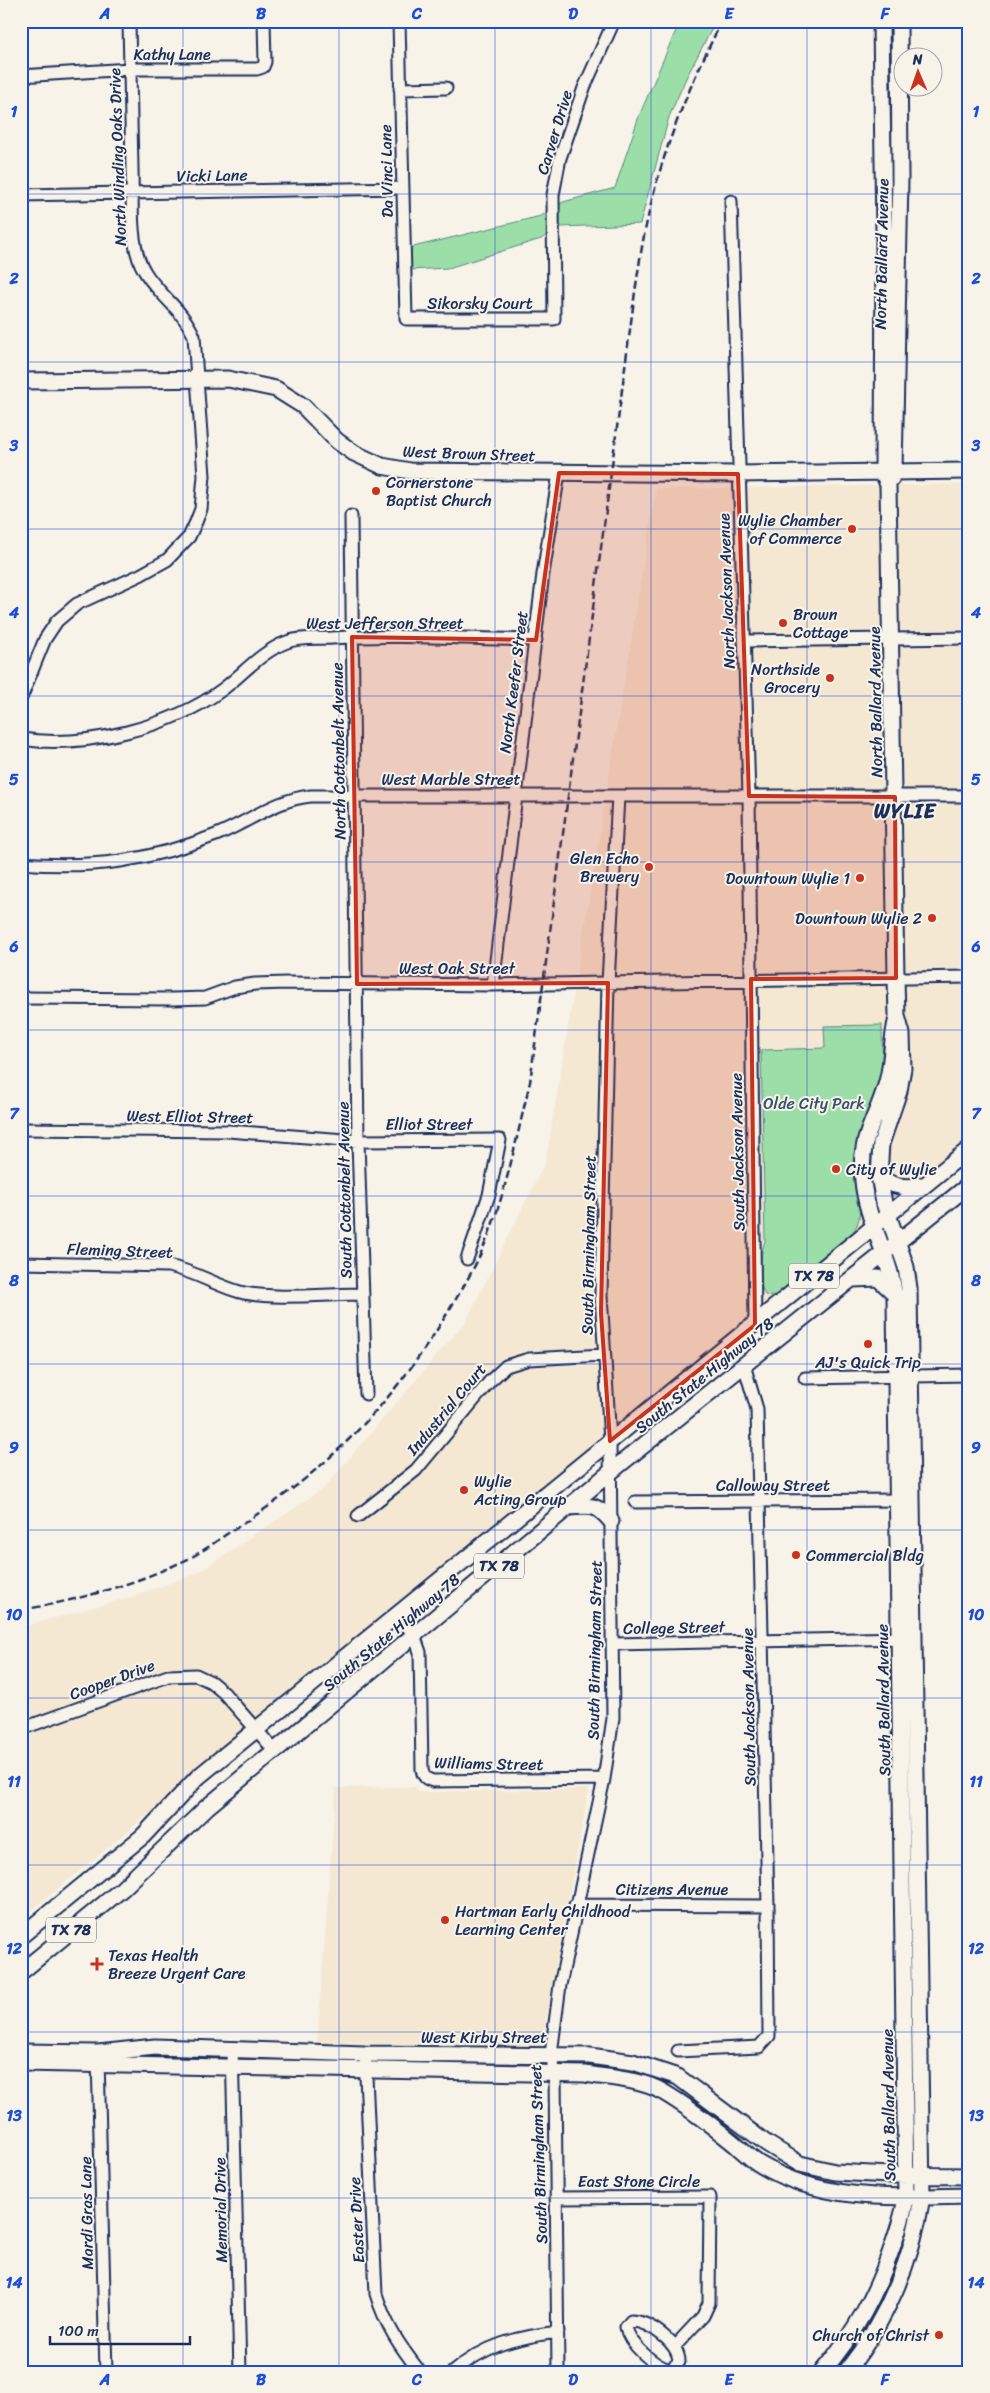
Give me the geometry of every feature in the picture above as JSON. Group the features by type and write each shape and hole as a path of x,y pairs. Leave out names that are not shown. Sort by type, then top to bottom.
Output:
{"main road":[{"name":"North Ballard Avenue","path":"881,21 895,797 896,978"},
{"name":"North Ballard Avenue","path":"888,476 900,180 900,21"},
{"name":"West Brown Street","path":"21,380 228,379 276,389 303,406 337,441 354,454 382,466 410,471 888,476 969,471"},
{"name":"South Ballard Avenue","path":"846,2372 885,2312 901,2277 922,2197 915,2175 903,1862 907,1638 912,1500 909,1288 906,1267 888,1216 879,1176 881,1144 897,1100 902,1074 902,1034 897,1016 896,978"},
{"name":"South Ballard Avenue","path":"822,2372 851,2335 882,2279 903,2216 906,2197 915,2175 918,1862 907,1638 896,1501 894,1293 885,1253 874,1227 865,1193 863,1157 868,1131 887,1082 892,1035 897,1016"},
{"name":"TX 78","path":"874,1227 969,1149"},
{"path":"879,1176 886,1182 901,1187 924,1185"},
{"name":"TX 78","path":"885,1253 969,1185"},
{"name":"South State Highway 78","path":"21,1936 143,1836 198,1777 874,1227"},
{"name":"South State Highway 78","path":"21,1972 122,1889 207,1807 610,1473 885,1253"},
{"path":"851,1280 865,1277 878,1278 894,1293"},
{"path":"569,1507 600,1508 611,1521"},
{"path":"903,1862 918,1862"},
{"path":"106,1867 122,1889"},
{"name":"West Kirby Street","path":"21,2064 98,2058 155,2047 232,2048 365,2062 555,2074 585,2074 628,2080 662,2091 731,2141 760,2165 799,2183 846,2195 906,2197 969,2196"},
{"name":"West Kirby Street","path":"21,2052 232,2067 551,2054 590,2056 632,2062 678,2077 766,2143 800,2164 834,2172 969,2176"}],"street":[{"name":"North Winding Oaks Drive","path":"21,698 45,640 57,621 77,604 157,566 177,551 188,537 201,509 204,476 196,347 184,316 155,286 144,270 137,252 132,193 130,21"},
{"name":"Kathy Lane","path":"21,76 130,69 225,70 263,67 265,62 264,21"},
{"name":"Da Vinci Lane","path":"399,21 406,319"},
{"name":"Carver Drive","path":"554,319 553,196 560,158 584,88 614,21"},
{"path":"400,89 446,88"},
{"name":"Vicki Lane","path":"21,195 403,188"},
{"name":"North Jackson Avenue","path":"731,201 749,796 751,980"},
{"name":"Sikorsky Court","path":"406,319 554,319"},
{"name":"North Keefer Street","path":"493,985 543,574 559,473"},
{"name":"North Cottonbelt Avenue","path":"351,516 357,984"},
{"name":"West Jefferson Street","path":"21,739 68,740 132,730 163,720 193,707 222,690 251,666 287,642 352,637 536,640"},
{"path":"744,641 969,638"},
{"name":"West Marble Street","path":"21,863 57,866 132,860 155,856 243,824 280,802 294,798 516,795 969,796"},
{"name":"South Birmingham Street","path":"558,2372 555,2074 551,2054 556,2011 575,1905 604,1779 613,1718 614,1644 610,1441 601,1295 608,983 618,796"},
{"name":"West Oak Street","path":"21,998 172,1000 205,998 235,987 255,984 493,985 969,976"},
{"name":"South Jackson Avenue","path":"751,980 755,1325"},
{"name":"South Cottonbelt Avenue","path":"357,984 358,1141 366,1394"},
{"name":"West Elliot Street","path":"21,1129 228,1131 358,1141"},
{"name":"Elliot Street","path":"358,1141 500,1140 489,1195 467,1259"},
{"name":"Fleming Street","path":"21,1263 168,1266 184,1269 226,1287 257,1295 363,1294"},
{"name":"Industrial Court","path":"358,1516 416,1470 490,1381 506,1366 529,1359 604,1355"},
{"name":"South Jackson Avenue","path":"678,2051 759,2047 769,2036 763,1642 757,1409 744,1365"},
{"path":"805,1378 969,1375"},
{"name":"Calloway Street","path":"634,1502 912,1500"},
{"name":"Williams Street","path":"397,1614 414,1635 420,1652 422,1769 423,1775 427,1779 433,1781 604,1779"},
{"name":"College Street","path":"614,1644 907,1638"},
{"name":"Cooper Drive","path":"21,1729 168,1676 196,1675 211,1682 224,1693 275,1751"},
{"name":"Citizens Avenue","path":"575,1905 768,1906"},
{"name":"Memorial Drive","path":"232,2048 240,2372"},
{"name":"Mardi Gras Lane","path":"98,2058 106,2372"},
{"name":"Easter Drive","path":"365,2062 376,2294 385,2320 396,2341 420,2372"},
{"name":"East Stone Circle","path":"556,2198 710,2197 709,2303 703,2316 674,2346"},
{"path":"631,2321 641,2321 674,2346 679,2355 679,2362 670,2370 660,2368 627,2336 626,2327 631,2321"},
{"path":"453,2372 479,2352 498,2343 558,2332"}],"highlighted area":[{"path":"559,473 738,474 749,796 895,797 896,978 751,979 755,1325 610,1441 601,1313 608,983 357,984 352,637 536,640"}],"shaded area":[{"path":"969,484 969,1139 21,1919 21,1627 135,1596 199,1572 324,1488 466,1321 546,1161 656,489"},
{"name":"Hartman Early Childhood Learning Center","path":"417,1787 417,1792 589,1789 541,2046 317,2043 336,1788"}],"green space":[{"path":"680,21 716,21 686,78 669,117 640,224 560,227 541,239 448,268 409,270 409,248 541,216 563,202 615,188 639,116"},
{"name":"Olde City Park","path":"882,1025 881,1075 859,1138 855,1158 860,1206 857,1224 853,1232 773,1297 765,1295 762,1290 760,1276 765,1241 761,1050 825,1048 824,1026"}],"railway":[{"path":"21,1610 107,1590 149,1576 190,1558 299,1484 356,1432 406,1374 456,1299 482,1250 506,1182 530,1082 644,236 654,191 670,141 688,93 722,21"}],"place":[{"name":"Cornerstone Baptist Church","path":"376,491"},
{"name":"Wylie Chamber of Commerce","path":"852,529"},
{"name":"Brown Cottage","path":"783,623"},
{"name":"Northside Grocery","path":"830,678"},
{"name":"Glen Echo Brewery","path":"649,867"},
{"name":"Downtown Wylie 1","path":"860,878"},
{"name":"Downtown Wylie 2","path":"932,918"},
{"name":"City of Wylie","path":"836,1169"},
{"name":"AJ's Quick Trip","path":"868,1344"},
{"name":"Wylie Acting Group","path":"464,1490"},
{"name":"Commercial Bldg","path":"796,1555"},
{"name":"Hartman Early Childhood Learning Center","path":"445,1920"},
{"name":"Texas Health Breeze Urgent Care","path":"97,1964"},
{"name":"Church of Christ","path":"939,2335"}],"district":[{"name":"WYLIE","path":"905,811"}]}
